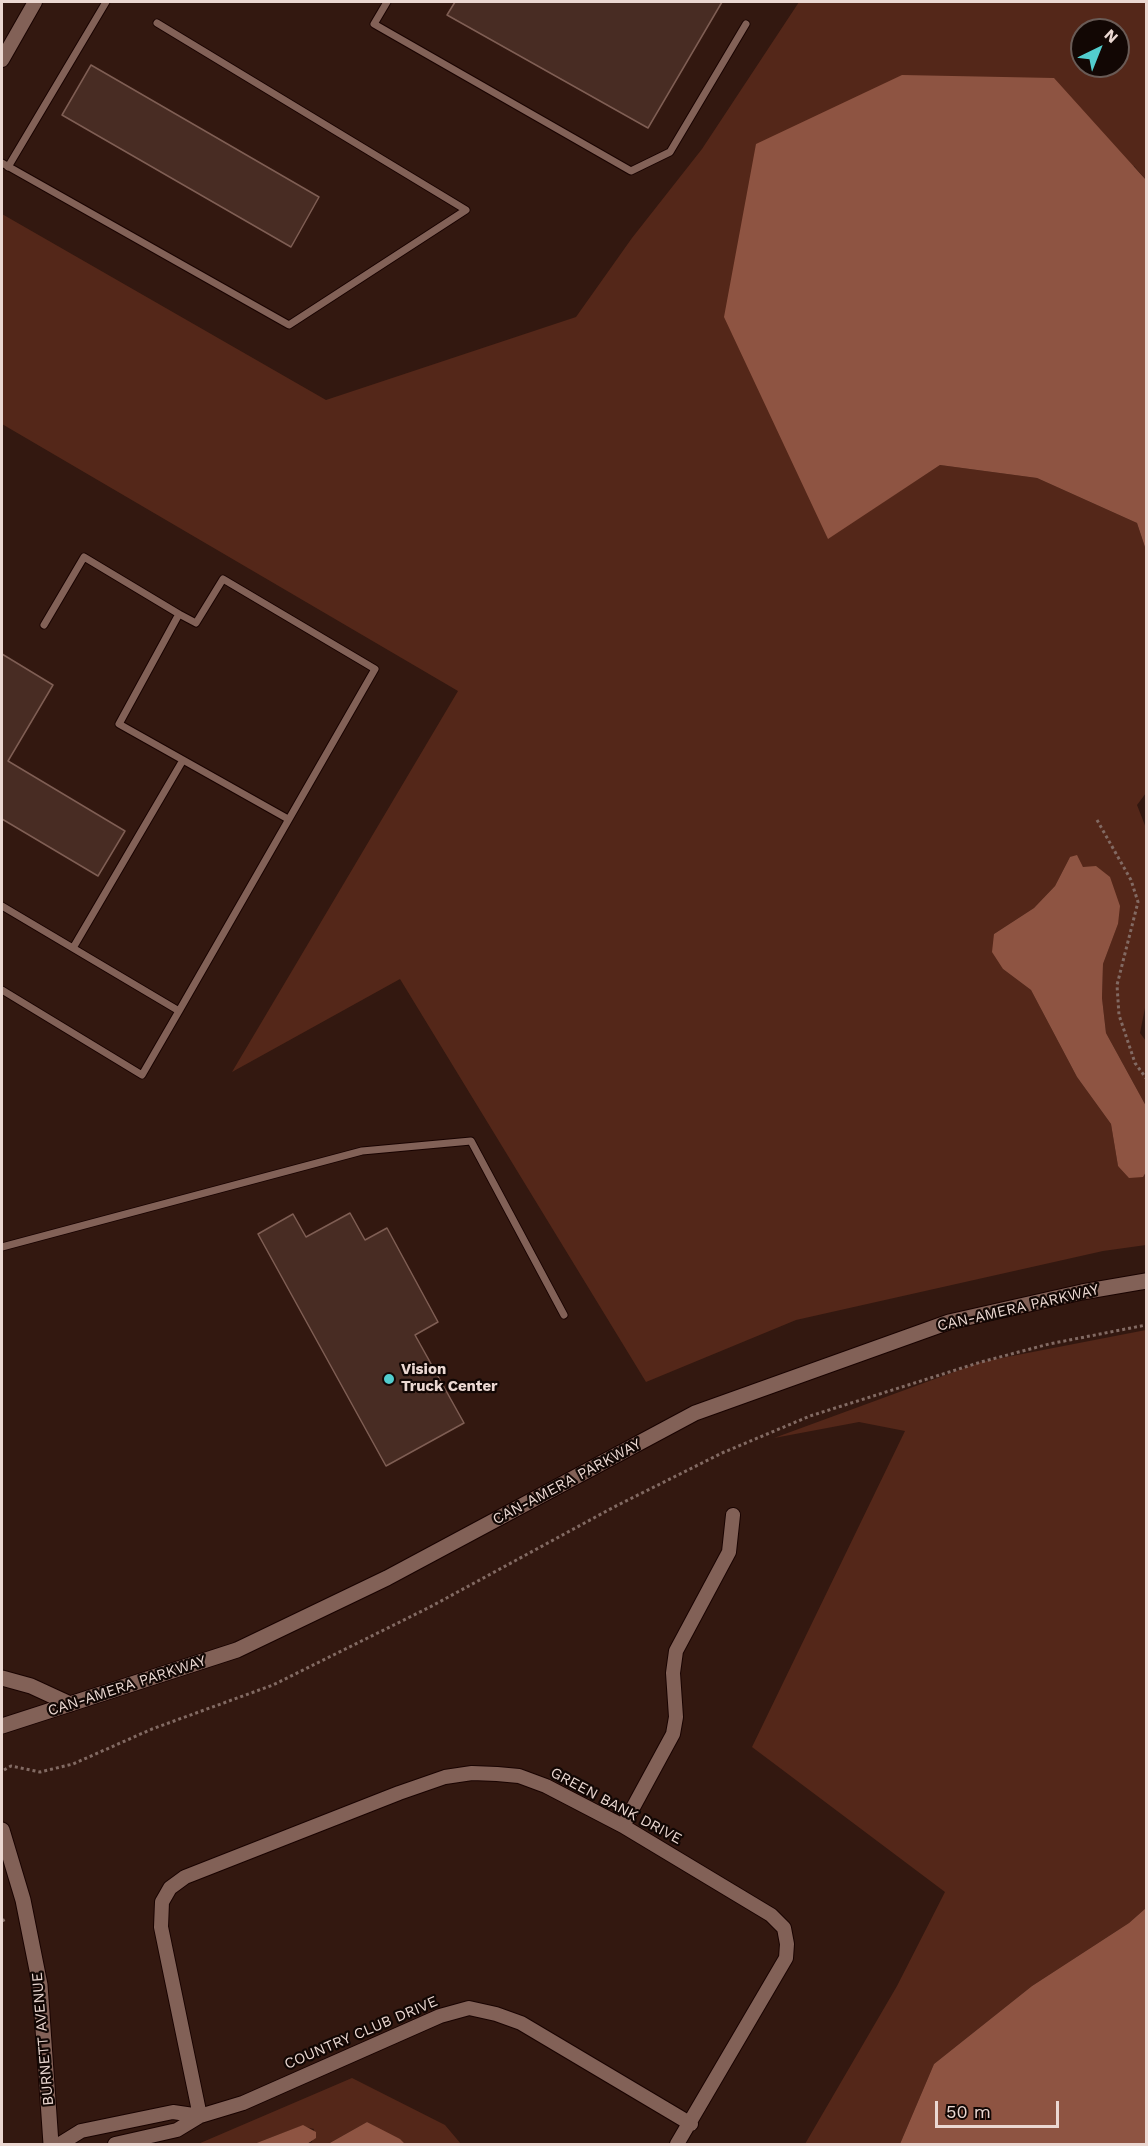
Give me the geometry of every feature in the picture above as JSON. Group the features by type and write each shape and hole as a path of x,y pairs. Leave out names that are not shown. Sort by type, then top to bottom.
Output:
{"main road":[{"name":"CAN-AMERA PARKWAY","path":"2,1726 237,1650 387,1578 695,1413 949,1322 1082,1292 1146,1281"},
{"path":"2,1678 31,1686 70,1704"},
{"name":"BURNETT AVENUE","path":"2,1830 23,1900 40,1985 51,2145"}],"street":[{"path":"2,60 35,2"},
{"path":"623,1826 673,1734 676,1717 672,1673 676,1651 729,1552 733,1515"},
{"name":"GREEN BANK DRIVE","path":"200,2116 160,1914 170,1888 185,1877 399,1793 445,1777 472,1773 519,1776 546,1786 623,1826 771,1915 784,1928 787,1944 786,1958 677,2145"},
{"name":"COUNTRY CLUB DRIVE","path":"115,2145 177,2130 200,2116 243,2103 440,2016 468,2008 496,2014 521,2023 691,2124"},
{"name":"COUNTRY CLUB DRIVE","path":"60,2145 81,2131 173,2112 200,2116"}],"lane":[{"path":"106,2 5,165 289,325 466,210 157,23"},
{"path":"387,2 374,24 631,171 670,152 746,24"},
{"path":"2,990 142,1075 375,669 223,579 196,623 84,557 44,625"},
{"path":"179,614 120,724 288,819"},
{"path":"73,948 183,760"},
{"path":"2,906 179,1011"},
{"path":"2,1247 363,1151 471,1141 564,1315"}],"path":[{"path":"1096,820 1131,880 1138,902 1118,985 1119,1015 1135,1063 1146,1078"},
{"path":"4,1770 11,1766 40,1772 73,1764 152,1729 273,1685 411,1617 636,1496 722,1453 810,1416 981,1362 1049,1344 1146,1325"}],"shaded area":[{"path":"799,2 1146,2 1146,180 1134,166 828,538 940,465 1037,478 1137,523 1146,550 1146,793 1137,805 1146,828 1146,1003 1140,1033 1146,1041 1146,1106 1106,1033 1102,998 1103,964 1118,924 1083,867 1070,857 1055,886 1034,908 994,934 1003,969 1031,990 1077,1077 1111,1124 1118,1166 1142,1177 1146,1172 1146,1245 1103,1251 796,1320 646,1382 400,979 232,1072 458,691 2,424 2,214 326,400 576,317 632,238 702,149"},
{"path":"902,75 1054,78 1146,180 1146,550 1137,523 1037,478 940,465 828,539 724,317 756,144"},
{"path":"1077,855 1083,867 1096,866 1110,877 1120,906 1118,924 1103,964 1102,998 1106,1033 1146,1106 1146,1172 1143,1177 1129,1178 1118,1166 1111,1124 1077,1077 1031,990 1003,969 992,952 994,934 1034,908 1055,886 1070,857"},
{"path":"1146,1330 1146,1908 1129,1923 1032,1986 934,2064 900,2144 805,2144 897,1986 945,1892 752,1747 905,1431 859,1422 774,1438 981,1362"},
{"path":"1146,1908 1146,2144 900,2144 934,2064 1032,1986 1129,1923"},
{"path":"352,2078 445,2125 461,2144 405,2144 367,2122 328,2144 307,2144 312,2142 314,2129 301,2126 254,2144 198,2144"},
{"path":"367,2122 400,2139 405,2144 328,2144"},
{"path":"303,2125 316,2132 316,2138 307,2144 254,2144"}],"building":[{"path":"455,2 722,2 648,128 447,15"},
{"path":"91,65 319,197 291,247 62,115"},
{"path":"2,654 53,685 8,761 125,831 98,876 2,819"},
{"name":"Vision Truck Center","path":"350,1213 365,1240 387,1228 438,1322 415,1335 464,1423 386,1466 258,1234 293,1214 306,1237"}],"place":[{"name":"Vision Truck Center","path":"389,1379"}]}
